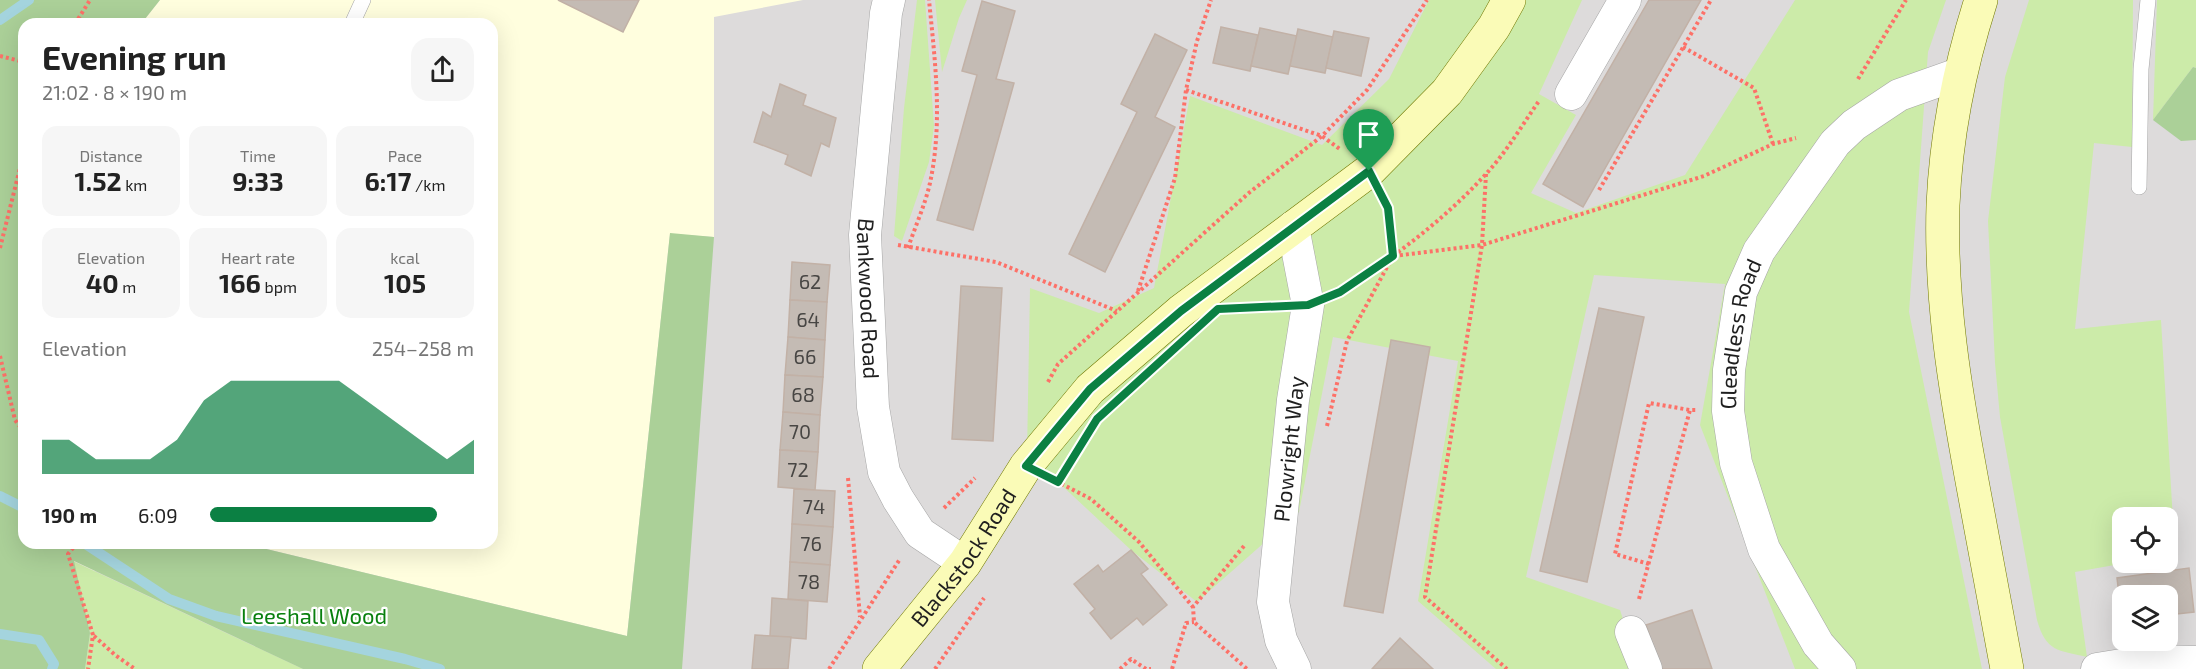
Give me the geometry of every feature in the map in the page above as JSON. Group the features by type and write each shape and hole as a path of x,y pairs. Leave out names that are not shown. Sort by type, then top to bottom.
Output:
{"street":[{"name":"Bankwood Road","path":"889,0 866,235 873,407 884,472 898,499 920,532 965,563"},
{"name":"Blackstock Road","path":"879,669 965,563 1026,466 1090,389 1181,311 1369,171 1447,92 1494,27 1509,0"},
{"path":"1571,94 1625,0"},
{"path":"1981,0 1967,44 1961,73 1943,204 1946,316 1953,380 2007,669"},
{"name":"Gleadless Road","path":"1840,669 1818,644 1764,549 1736,463 1728,411 1729,370 1741,292 1759,251 1835,143 1854,125 1899,95 1961,73"},
{"name":"Plowright Way","path":"1293,226 1308,305 1293,400 1273,602 1281,640 1295,669"},
{"path":"1631,632 1646,669"},
{"path":"2097,669 2146,661 2196,662"}],"lane":[{"path":"355,18 363,0"},
{"path":"2139,187 2141,69 2148,0"}],"path":[{"path":"79,18 90,0"},
{"path":"908,248 930,184 936,138 938,96 929,0"},
{"path":"1138,292 1175,178 1186,90 1197,41 1210,0"},
{"path":"1599,190 1711,0"},
{"path":"1857,81 1906,0"},
{"path":"1683,47 1754,88 1773,144"},
{"path":"0,56 18,61"},
{"path":"1240,308 1308,305 1340,292 1393,256 1452,207 1486,174 1553,83 1571,94"},
{"path":"1186,90 1322,136 1369,171 1388,208 1393,256 1347,340 1326,428"},
{"path":"1393,256 1482,245 1704,176 1773,144 1805,136 1835,143"},
{"path":"1486,174 1482,245 1425,597 1507,669"},
{"path":"0,248 18,176"},
{"path":"866,235 908,248 996,262 1117,311"},
{"path":"0,356 15,420 18,424"},
{"path":"1648,564 1615,554 1649,403 1690,410 1728,411"},
{"path":"1631,632 1690,410"},
{"path":"1026,466 1091,499 1139,542 1193,607 1194,622 1247,669"},
{"path":"1052,491 1064,473"},
{"path":"1193,607 1246,544"},
{"path":"72,549 68,554 93,635 88,669"},
{"path":"935,669 988,593"},
{"path":"1172,669 1186,623 1194,622"},
{"path":"93,635 135,669"},
{"path":"1120,669 1131,659 1148,669"}],"shaded area":[{"path":"160,0 2196,0 2196,669 75,669 100,549 498,549 498,18 146,18"},
{"path":"160,0 803,0 714,17 714,237 670,234 627,636 267,549 498,549 498,18 146,18"}],"green space":[{"name":"Leeshall Wood","path":"0,0 160,0 146,18 18,18 18,549 267,549 627,636 670,233 714,237 682,669 303,669 74,561 90,633 85,669 0,669"},
{"path":"917,0 925,0 934,126 929,162 902,241 894,236 904,108"},
{"path":"935,0 967,0 942,72"},
{"path":"1429,0 1582,0 1539,94 1576,115 1531,193 1576,213 1685,175 1795,0 1946,0 1928,52 1909,312 1982,669 1795,669 1700,425 1725,284 1594,275 1526,577 1620,610 1639,669 1496,669 1418,601 1458,361 1333,337 1299,512 1197,602 1131,550 1027,453 1030,288 1099,313 1154,288 1190,96 1322,145 1389,79"},
{"path":"2029,0 2133,0 2132,147 2094,143 2075,329 2161,320 2172,507 2112,507 2112,565 2075,572 2087,657 2054,648 2045,638 2037,620 2000,417 1988,221 2005,77"},
{"path":"2157,0 2196,0 2196,68 2193,67 2153,120"},
{"path":"2193,67 2196,68 2196,140 2181,141 2153,120"},
{"path":"73,561 303,669 85,669 90,633"}],"building":[{"path":"558,0 639,0 623,32"},
{"path":"1649,0 1701,0 1583,207 1543,184"},
{"path":"982,1 1015,11 996,79 1014,83 973,230 937,220 977,75 962,71"},
{"path":"1221,27 1258,35 1250,71 1213,63"},
{"path":"1260,28 1297,36 1288,74 1251,66"},
{"path":"1298,29 1333,37 1325,73 1290,66"},
{"path":"1334,31 1369,38 1361,76 1326,68"},
{"path":"1155,34 1187,50 1155,117 1175,127 1105,272 1069,254 1137,112 1121,104"},
{"path":"780,84 806,95 803,105 836,118 829,147 821,143 811,176 785,164 788,155 754,142 763,112 771,117"},
{"path":"792,262 830,265 827,302 790,300"},
{"path":"961,286 1002,288 993,441 952,439"},
{"path":"790,300 827,302 825,340 788,337"},
{"path":"1599,308 1644,317 1587,582 1540,571"},
{"path":"788,337 825,340 823,377 785,375"},
{"path":"1391,340 1430,347 1383,613 1344,606"},
{"path":"785,375 823,377 820,415 783,412"},
{"path":"783,412 820,415 818,452 780,450"},
{"path":"780,450 818,452 815,490 778,487"},
{"path":"794,489 835,491 833,527 792,524"},
{"path":"792,524 833,527 830,565 790,562"},
{"path":"1131,550 1148,569 1141,574 1167,605 1143,625 1137,618 1111,639 1090,613 1095,609 1074,584 1098,565 1103,572"},
{"path":"790,562 830,565 827,602 788,599"},
{"path":"2189,568 2194,612 2178,614 2178,585 2118,585 2117,578 2153,573 2178,573 2178,570"},
{"path":"772,598 808,601 806,639 770,636"},
{"path":"1692,610 1712,669 1661,669 1646,625"},
{"path":"755,635 791,637 788,669 752,669"},
{"path":"1400,638 1433,669 1372,669"}],"waterway":[{"path":"0,20 29,0"},
{"path":"0,496 18,505"},
{"path":"93,549 169,599 216,616 440,669"},
{"path":"0,634 39,640 54,664 52,669"}],"route":[{"path":"1369,171 1388,208 1393,256 1340,292 1308,305 1218,309 1097,419 1058,482 1026,466 1090,389 1181,311 1369,171"}]}
